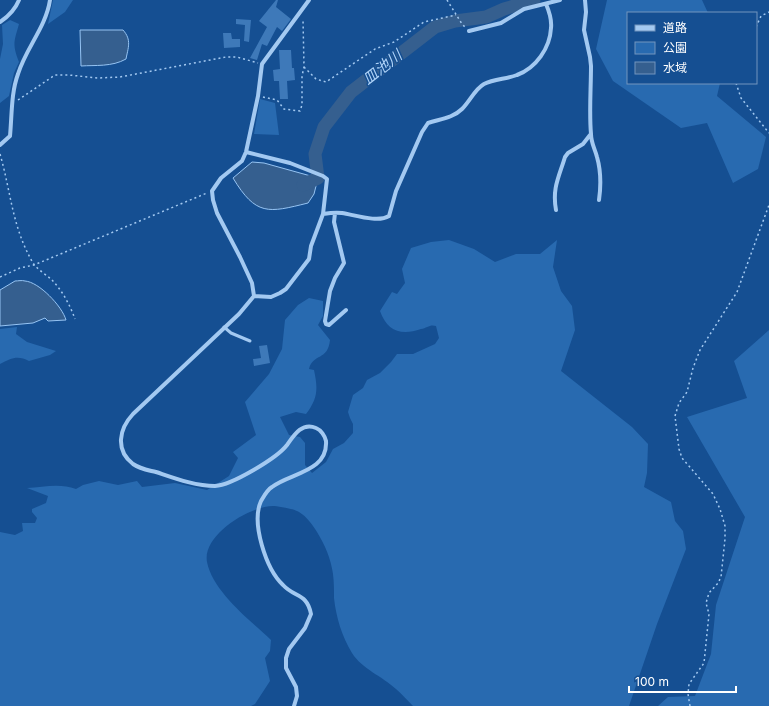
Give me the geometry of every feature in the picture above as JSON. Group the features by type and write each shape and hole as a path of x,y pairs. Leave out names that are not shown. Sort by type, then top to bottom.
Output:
{"street":[{"path":"0,22 8,17 19,0"},
{"path":"0,145 10,136 14,89 18,74 33,40 45,20 50,0"},
{"path":"294,706 297,696 296,687 286,668 286,658 289,649 305,628 311,614 306,601 284,587 275,575 265,554 259,536 257,516 261,502 266,493 272,487 316,465 324,453 326,438 316,428 308,426 299,430 284,449 272,458 253,470 216,486 181,480 134,465 124,453 120,439 123,427 133,414 239,314 254,296 252,283 217,213 212,191 221,178 242,161 246,152 258,96 262,64 309,0"},
{"path":"469,31 501,23 524,9 560,0"},
{"path":"585,0 586,12 584,30 591,66 590,135 600,166 601,185 599,200"},
{"path":"323,214 335,213 368,218 386,218 389,216 396,191 422,132 428,123 450,118 462,110 480,87 485,83 518,75 531,68 539,60 550,39 550,17 546,4"},
{"path":"556,210 554,198 555,188 565,157 568,153 583,144 590,135"},
{"path":"246,152 290,163 327,179 323,214 309,259 286,289 271,297 254,296"},
{"path":"335,213 334,222 344,263 335,278 330,291 325,321 326,324 329,325 346,310"}],"lane":[{"path":"224,328 231,333 250,341"}],"path":[{"path":"447,0 462,24"},
{"path":"258,96 277,100 284,109 300,110 302,105 302,76 304,67 302,11"},
{"path":"757,25 761,16 769,12"},
{"path":"304,67 316,79 326,82 375,49 394,42 424,22 456,15"},
{"path":"13,102 21,99 55,75 98,78 120,77 226,57 237,57 262,64"},
{"path":"736,84 741,98 769,133"},
{"path":"0,154 6,174 11,207 19,234 34,265 52,280 58,288 70,306 74,319"},
{"path":"0,277 20,268 34,265 212,191"},
{"path":"690,706 688,694 689,684 704,663 710,614 706,603 709,593 721,577 725,526 720,509 713,494 682,458 679,449 675,416 679,403 687,392 693,368 700,350 737,292 769,205"}],"green space":[{"path":"53,0 73,0 65,12 48,24"},
{"path":"607,0 702,0 708,12 627,12 627,84 720,84 717,96 766,137 758,169 733,183 707,123 681,128 613,81 596,49"},
{"path":"10,20 19,24 14,43 19,62 14,73 9,96 0,103 0,59 3,44 2,25"},
{"path":"260,99 275,103 279,135 254,134"},
{"path":"449,240 474,249 495,262 516,254 540,254 557,240 553,267 561,291 572,306 575,330 561,371 632,427 648,444 647,473 644,487 671,502 675,521 683,531 686,549 657,624 629,706 413,706 390,684 361,664 348,647 342,634 336,612 331,563 325,547 313,526 297,511 273,506 263,507 252,511 230,524 220,532 212,542 207,552 207,562 211,573 224,595 271,640 270,651 265,658 270,681 255,704 251,706 0,706 0,532 15,535 23,531 22,523 35,523 37,518 32,512 32,509 46,503 48,496 27,488 64,486 76,489 83,485 99,481 118,485 137,481 142,487 175,483 207,490 229,476 238,458 233,452 256,435 245,402 269,374 282,349 285,320 298,305 309,298 323,301 323,316 318,325 330,340 329,347 324,354 311,364 309,369 314,370 316,393 313,403 306,414 296,412 280,417 289,435 300,437 305,443 305,465 312,473 326,462 333,449 344,443 353,433 353,424 348,412 353,395 363,388 367,380 380,373 397,354 413,354 435,344 439,338 436,326 430,326 407,332 396,330 387,323 380,311 392,292 397,294 405,283 402,269 411,248 431,242"},
{"path":"17,327 16,334 27,342 56,351 50,355 29,361 21,358 14,358 0,364 0,329"},
{"path":"769,330 769,706 658,706 668,697 695,696 711,654 716,605 745,517 687,417 747,398 734,361"}],"water":[{"path":"80,30 123,30 128,37 126,59 121,62 109,64 81,66"},
{"path":"252,162 264,163 318,178 314,194 308,203 283,209 273,210 256,205 241,190 233,178"},
{"path":"15,281 31,282 43,290 60,308 66,320 48,321 45,318 33,323 0,326 0,290"}],"building":[{"path":"276,0 278,0 276,7 291,19 282,31 277,27 267,46 262,44 257,60 250,58 267,27 259,21"},
{"path":"236,19 251,20 249,42 244,41 245,25 236,24"},
{"path":"223,33 231,33 232,39 240,39 240,47 224,48"},
{"path":"279,50 291,50 292,68 294,68 295,80 287,81 288,99 280,99 279,81 274,81 273,70 280,69"},
{"path":"267,345 270,363 254,366 253,359 261,358 259,346"}],"waterway":[{"name":"皿池川","path":"303,185 318,178 315,154 324,127 351,92 435,27 455,21 486,17 504,9 534,0"}]}
